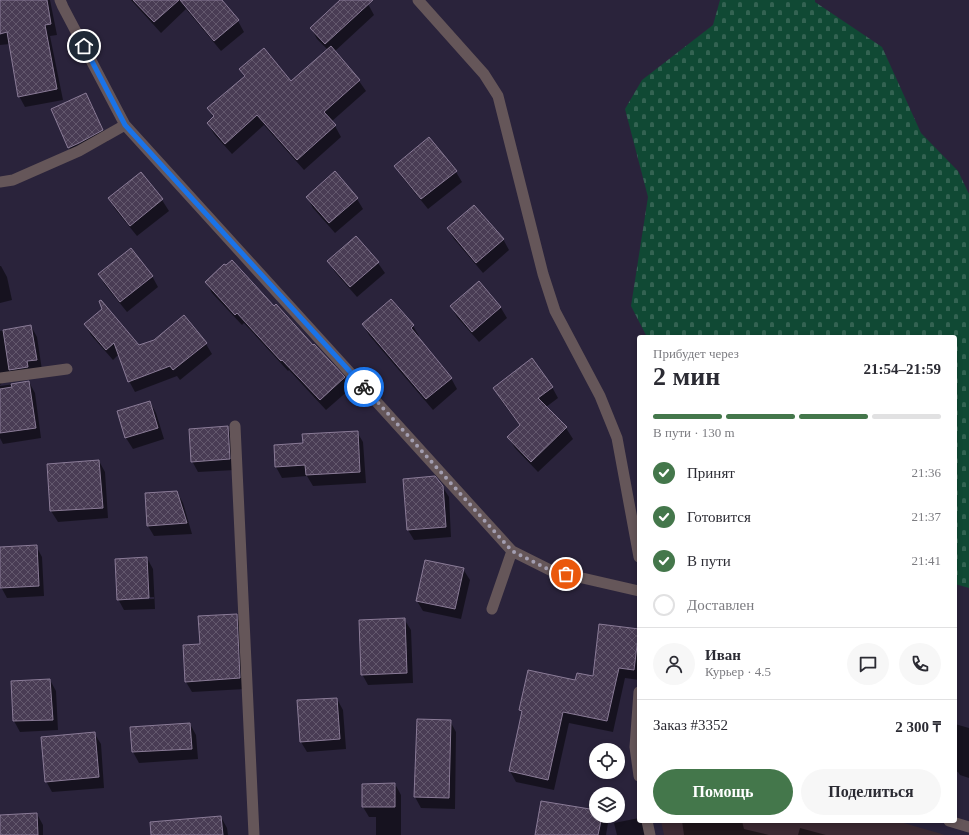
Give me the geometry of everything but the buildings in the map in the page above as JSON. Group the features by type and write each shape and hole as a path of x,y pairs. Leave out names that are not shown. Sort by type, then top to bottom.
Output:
{"street":[{"path":"60,0 125,125 512,551 552,571 637,591"},
{"path":"418,0 484,74 498,96 543,274 555,311 600,396 617,438 637,546"},
{"path":"0,182 13,180 79,151 125,125"},
{"path":"0,378 67,369"},
{"path":"235,426 254,835"},
{"path":"492,609 512,551"},
{"path":"637,737 635,747 637,762"},
{"path":"647,823 650,835"},
{"path":"956,823 969,827"}],"shaded area":[{"path":"661,823 904,823 945,835 664,835"}],"green space":[{"path":"720,0 815,0 815,2 882,47 921,133 958,171 969,194 969,588 957,585 957,335 646,335 631,306 648,197 625,109 642,80 713,25"}],"way so far":[{"path":"364,387 512,551 552,571 566,574"}],"route":[{"path":"84,46 125,125 364,387"}]}
